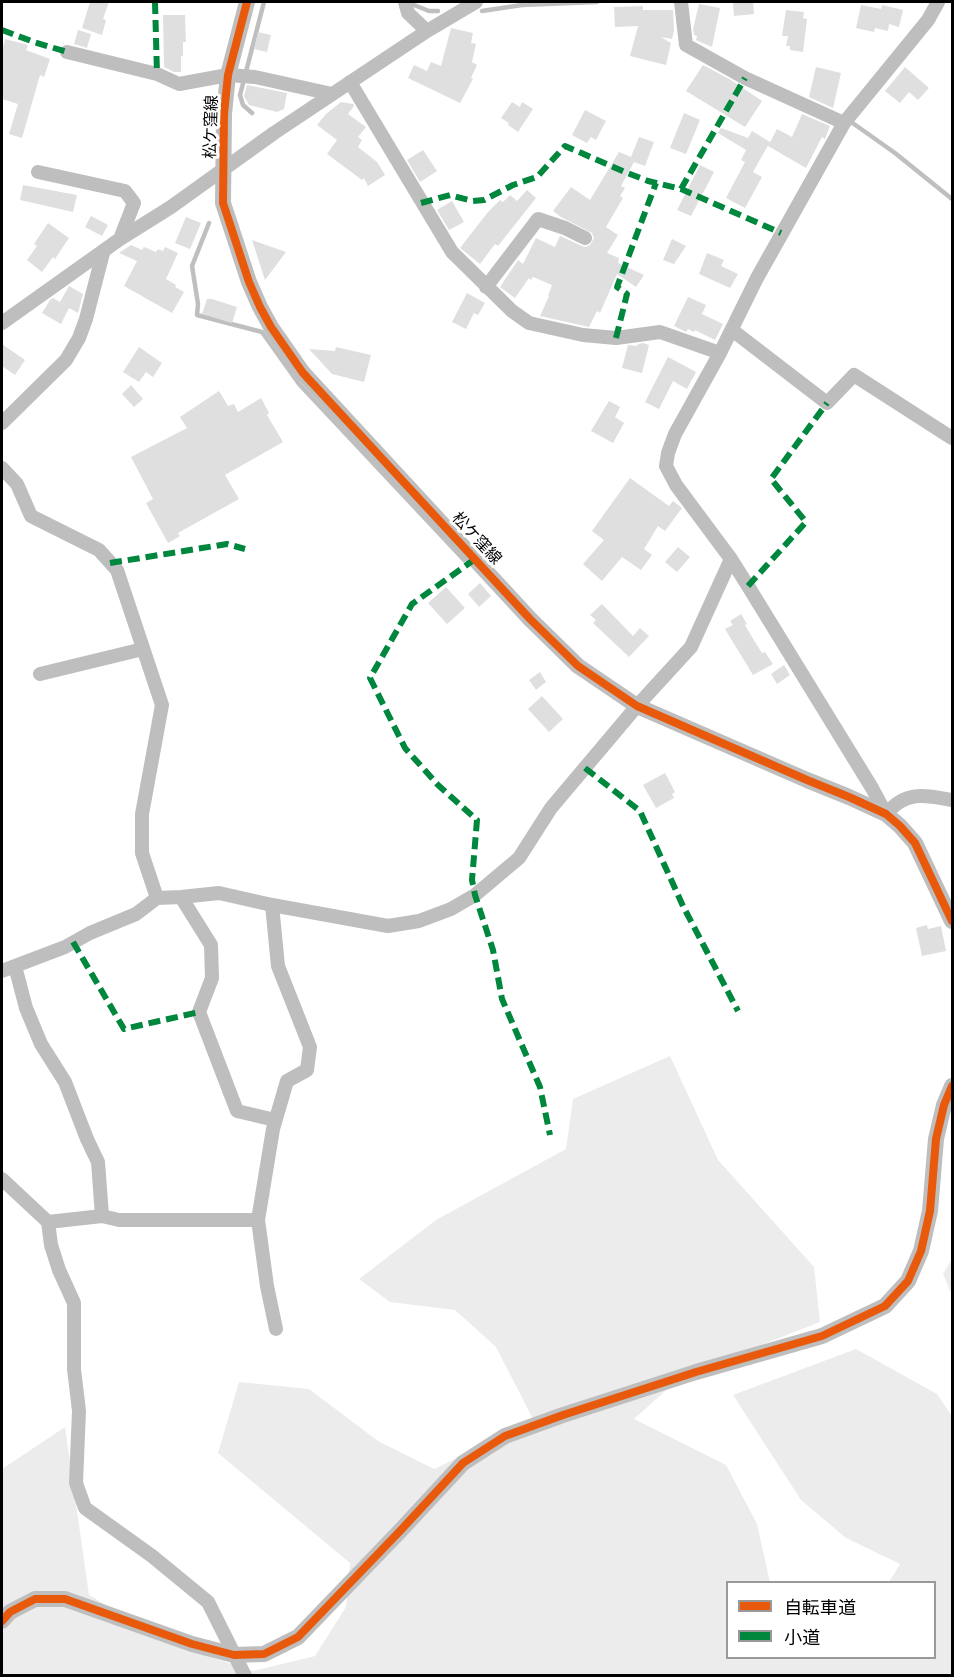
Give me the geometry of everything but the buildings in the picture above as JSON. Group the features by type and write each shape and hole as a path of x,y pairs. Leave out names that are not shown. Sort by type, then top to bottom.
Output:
{"street":[{"name":"松ケ窪線","path":"247,2 242,76 224,114 223,203 249,282 271,327 303,373 530,619 578,666 636,706 886,814 915,843 952,921"},
{"path":"2,323 332,94 427,31 476,2"},
{"path":"938,2 928,20 847,119 776,242 720,353 675,434 666,466 676,485 731,559 886,814 894,804 912,796 923,795 952,800"},
{"path":"406,7 427,31"},
{"path":"681,8 686,45 745,78 847,119"},
{"path":"67,52 157,74 179,84 242,76 332,94"},
{"path":"350,82 452,252 512,312 530,323 583,335 616,338 660,332 720,353"},
{"path":"38,172 125,191 134,203 120,239"},
{"path":"486,287 538,219 585,238"},
{"path":"2,423 66,360 80,338 103,253"},
{"path":"732,330 827,403 854,375 952,438"},
{"path":"2,468 17,484 31,516 99,550 117,570 162,705 142,814 141,853 157,898"},
{"path":"102,1216 98,1162 65,1082 41,1044 8,969 65,947 90,933 136,914 157,898 219,893 388,926 419,921 451,909 475,895 519,858 551,808 636,706 691,647 731,559"},
{"path":"40,674 143,649"},
{"path":"181,897 211,945 212,978 200,1012 237,1111 275,1120"},
{"path":"272,905 278,966 310,1047 307,1070 287,1081 275,1120 258,1220 267,1286 276,1329"},
{"path":"2,1620 10,1612 35,1599 66,1599 192,1644 234,1655 264,1654 298,1637 463,1463 505,1436 696,1372 822,1336 885,1306 908,1281 921,1251 930,1211 936,1139 944,1105 952,1086"},
{"path":"2,1179 48,1222 51,1245 59,1270 74,1303 74,1369 79,1411 76,1483 85,1508 152,1556 208,1602 245,1676"},
{"path":"48,1222 102,1216 119,1220 258,1220"}],"shaded area":[{"path":"670,1056 718,1160 814,1267 820,1322 682,1376 634,1419 726,1465 757,1524 770,1581 726,1581 726,1659 936,1659 936,1581 890,1581 900,1564 846,1538 801,1500 733,1395 856,1349 937,1394 952,1416 952,1675 2,1676 2,1469 65,1427 89,1595 176,1646 253,1671 315,1656 346,1607 350,1563 218,1453 239,1382 309,1389 378,1441 434,1469 534,1421 496,1347 455,1310 390,1302 359,1279 436,1220 566,1149 573,1099"},
{"path":"952,1259 952,1295 943,1274"}],"waterway":[{"path":"252,113 243,105 240,95 264,2"},
{"path":"482,11 522,5 597,2"},
{"path":"409,3 429,11 438,11"},
{"path":"854,124 895,153 952,199"},
{"path":"209,223 192,266 198,304 197,315 262,332 299,384 464,560"}],"marked path":[{"path":"155,2 157,74"},
{"path":"2,30 67,52"},
{"path":"681,189 745,78"},
{"path":"421,203 450,195 472,201 484,200 513,185 537,177 565,146 648,181 681,189 781,233"},
{"path":"616,338 627,294 617,287 656,183"},
{"path":"748,586 806,522 771,479 827,403"},
{"path":"110,563 227,544 245,549"},
{"path":"475,559 412,604 370,678 405,748 438,785 477,820 472,880 475,895 493,950 502,999 540,1087 550,1135"},
{"path":"585,768 640,811 683,906 738,1011"},
{"path":"73,942 124,1029 199,1012"}],"cycle path":[{"path":"247,2 228,75 224,114 223,203 249,282 260,307 303,373 530,619 578,666 637,706 886,814 915,843 952,921"},
{"path":"2,1621 10,1612 35,1599 65,1599 192,1644 234,1655 264,1654 298,1637 463,1463 505,1436 696,1372 822,1336 885,1306 908,1281 921,1251 930,1211 936,1139 944,1105 952,1086"}]}
